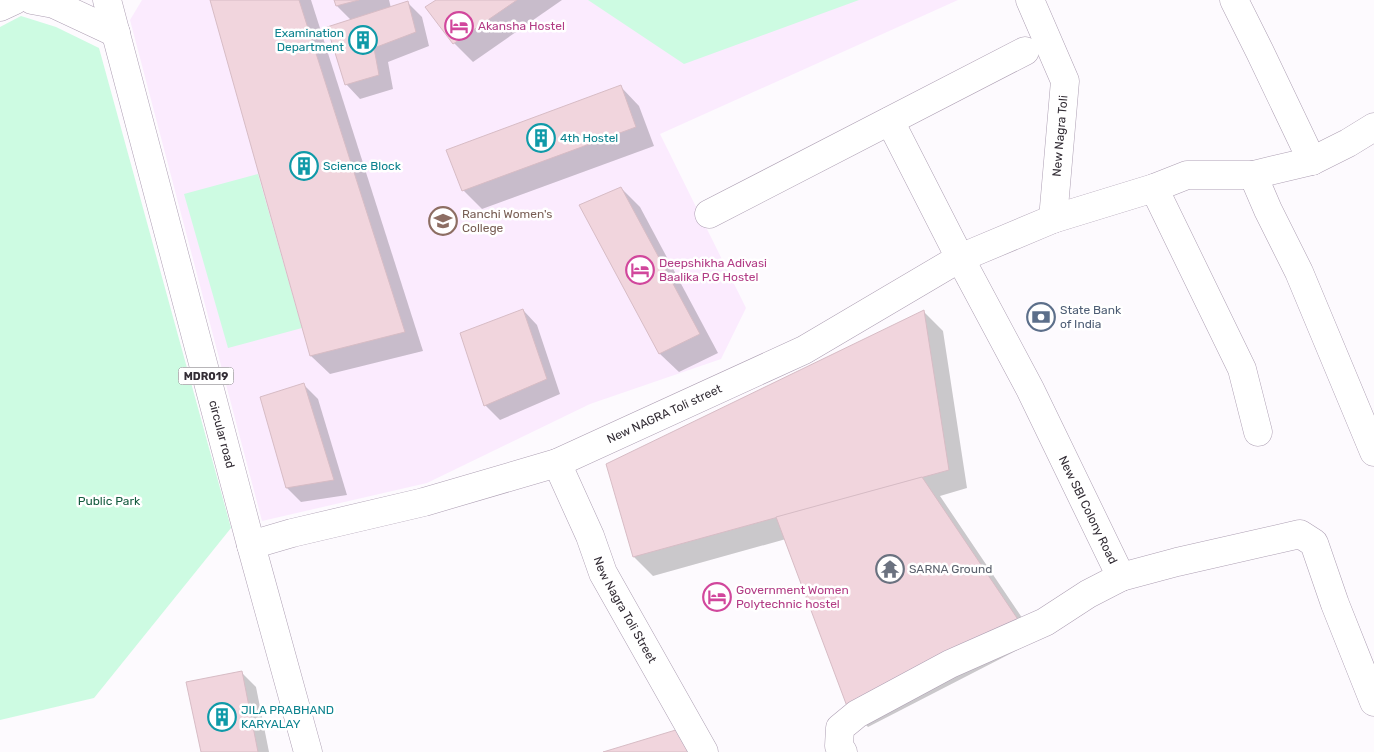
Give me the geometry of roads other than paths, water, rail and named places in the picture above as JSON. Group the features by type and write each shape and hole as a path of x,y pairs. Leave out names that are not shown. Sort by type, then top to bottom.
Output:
{"street":[{"path":"0,7 15,0"},
{"path":"32,0 113,19 128,0"},
{"name":"New Nagra Toli","path":"1030,0 1065,81 1052,220"},
{"path":"1234,0 1312,161"},
{"name":"circular road","path":"113,19 250,545 308,752"},
{"path":"709,214 1025,51"},
{"name":"New SBI Colony Road","path":"843,752 839,746 840,728 857,714 950,664 1044,622 1088,594 1121,577 1030,389 960,258 890,120"},
{"name":"New NAGRA Toli street","path":"250,545 292,533 424,502 557,463 804,350 960,258 1052,220 1154,188 1187,175 1253,175 1312,161 1348,143 1374,127"},
{"path":"1253,175 1299,272 1374,452"},
{"path":"1154,188 1242,369 1258,432"},
{"name":"New Nagra Toli Street","path":"557,463 587,529 603,573 704,752"},
{"path":"1121,577 1177,562 1300,534 1314,543 1335,604 1368,671 1374,702"}],"place":[{"name":"Akansha Hostel","path":"459,26"},
{"name":"Examination Department","path":"363,40"},
{"name":"4th Hostel","path":"541,138"},
{"name":"Science Block","path":"304,166"},
{"name":"Ranchi Women's College","path":"443,221"},
{"name":"Deepshikha Adivasi Baalika P.G Hostel","path":"640,270"},
{"name":"State Bank of India","path":"1041,317"},
{"name":"SARNA Ground","path":"890,569"},
{"name":"Government Women Polytechnic hostel","path":"717,597"},
{"name":"JILA PRABHAND KARYALAY","path":"222,717"}],"park label":[{"name":"Public Park","path":"109,501"}]}
